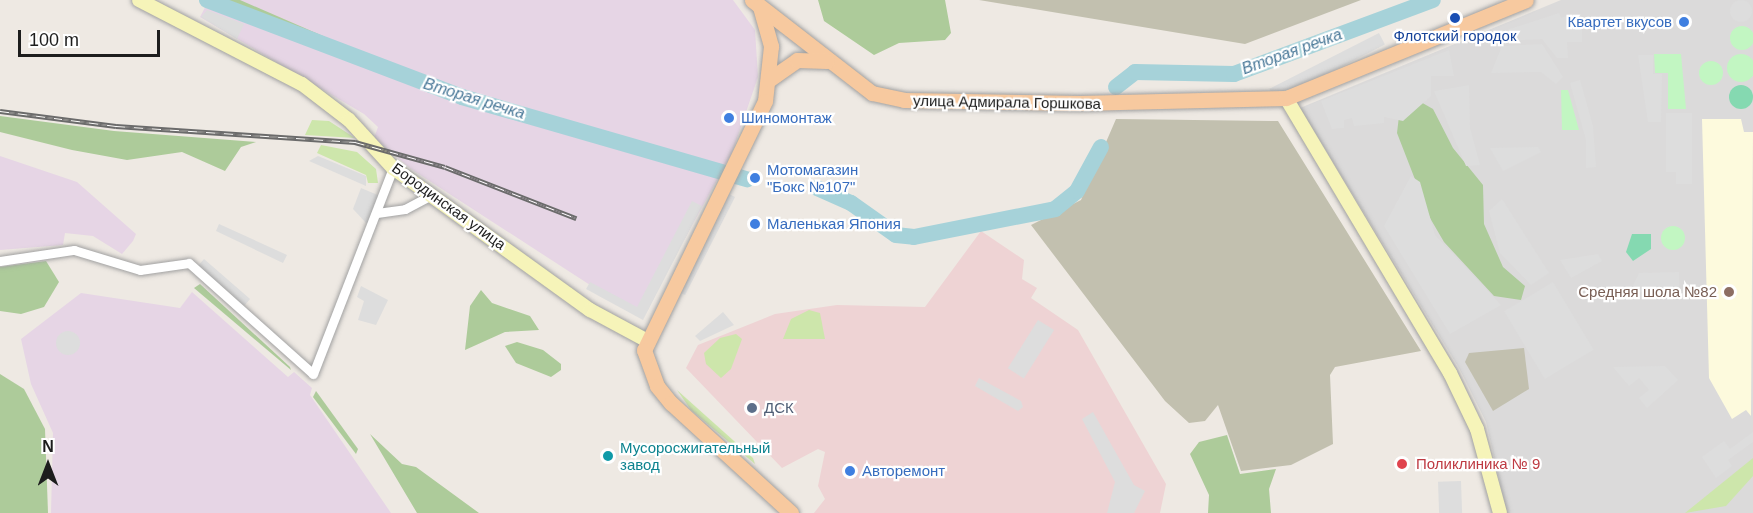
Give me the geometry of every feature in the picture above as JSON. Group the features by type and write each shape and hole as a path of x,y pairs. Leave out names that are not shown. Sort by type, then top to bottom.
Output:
{"main road":[{"name":"Бородинская улица","path":"140,0 302,84 350,120 393,168 433,194 590,310 643,339"},
{"name":"улица Адмирала Горшкова","path":"755,3 872,93 904,100 1286,98 1526,0"},
{"path":"755,3 770,37 771,79 734,164 643,339 639,363 651,390 783,513"},
{"path":"771,79 797,60 828,61"},
{"path":"1286,98 1450,373 1478,429 1500,513"},
{"path":"643,339 645,359 657,386 791,513"}],"street":[{"path":"0,261 75,250 140,270 189,263 313,374 393,168"},
{"path":"377,213 405,209 433,194"}],"shaded area":[{"path":"209,0 733,0 755,30 758,77 732,153 641,318 411,169 374,138 378,127 364,114 200,17"},
{"path":"979,0 1361,0 1245,44"},
{"path":"1561,0 1753,0 1753,513 1507,513 1486,422 1459,368 1300,108"},
{"path":"1741,0 1749,3 1752,11 1749,19 1741,22 1733,19 1730,11 1733,3"},
{"path":"207,10 244,24 237,39 201,17"},
{"path":"1559,13 1561,18 1573,13 1582,26 1582,42 1567,42 1568,58 1557,58 1542,39 1506,41 1507,30"},
{"path":"1379,33 1385,45 1275,100 1269,89"},
{"path":"1542,44 1563,77 1556,84 1541,72 1491,73 1502,46"},
{"path":"1449,50 1454,76 1431,76 1431,96 1403,121 1384,117 1384,123 1354,126 1352,118 1344,120 1344,128 1332,129 1321,101"},
{"path":"1638,55 1653,55 1653,74 1662,74 1661,122 1648,122"},
{"path":"1580,80 1593,126 1596,167 1586,168 1586,140 1570,83"},
{"path":"1469,85 1470,128 1480,165 1466,166 1434,91"},
{"path":"1666,113 1692,113 1692,184 1676,184 1676,172 1666,172"},
{"path":"1116,119 1278,121 1421,351 1335,367 1330,375 1333,444 1291,465 1241,471 1218,405 1205,421 1189,423 1165,401 1031,225 1081,200"},
{"name":"Средняя шола №82","path":"1702,119 1741,119 1744,132 1753,132 1751,416 1746,410 1732,419 1709,378"},
{"path":"1538,147 1541,152 1503,171 1490,148"},
{"path":"0,156 77,182 136,234 133,241 122,254 93,236 65,233 63,245 0,250"},
{"path":"318,156 366,176 366,186 309,161"},
{"path":"1411,176 1420,182 1435,235 1501,305 1450,334 1384,226"},
{"path":"361,188 380,196 368,225 353,209"},
{"path":"727,193 735,197 685,295 677,291"},
{"path":"1502,199 1549,273 1531,285 1500,253 1489,211"},
{"path":"692,201 702,206 643,320 586,289 590,282 637,307"},
{"path":"219,224 287,255 283,263 216,231"},
{"path":"981,231 1024,260 1022,279 1037,288 1031,298 1078,330 1166,484 1160,513 814,513 825,499 818,486 825,452 818,449 782,468 686,368 698,345 775,314 837,305 925,307"},
{"path":"1598,254 1602,261 1571,278 1560,260"},
{"path":"204,259 250,299 244,306 198,266"},
{"path":"1679,272 1679,293 1630,292 1639,273"},
{"path":"1553,282 1594,350 1545,379 1504,311"},
{"path":"361,286 388,300 376,325 358,320 364,301 357,297"},
{"path":"192,292 288,377 294,372 312,388 310,395 391,513 51,513 53,433 31,384 21,339 81,293 180,308"},
{"path":"723,312 734,325 700,341 695,336"},
{"path":"1038,320 1054,330 1024,378 1008,368"},
{"path":"68,331 77,334 80,343 77,352 68,355 59,352 56,343 59,334"},
{"path":"1524,348 1529,389 1493,411 1465,362 1469,353"},
{"path":"1665,366 1678,380 1647,408 1639,398 1649,390 1639,378 1629,386 1613,367"},
{"path":"979,378 1021,401 1023,407 1018,411 975,386"},
{"path":"1093,412 1134,485 1145,491 1134,513 1107,513 1115,482 1082,419"},
{"path":"1753,432 1753,442 1728,460 1732,466 1716,478 1702,457 1724,441 1730,449"},
{"path":"1461,481 1462,513 1439,513 1438,482"}],"green space":[{"path":"222,0 240,0 392,66 388,68"},
{"path":"818,0 945,0 951,33 945,40 899,43 874,55 824,21"},
{"path":"1742,26 1750,30 1754,38 1750,46 1742,50 1734,46 1730,38 1734,30"},
{"path":"1654,54 1681,54 1686,109 1668,109 1668,73 1655,73"},
{"path":"1741,54 1751,58 1755,68 1751,78 1741,82 1731,78 1727,68 1731,58"},
{"path":"1711,61 1720,64 1723,73 1720,82 1711,85 1702,82 1699,73 1702,64"},
{"path":"1741,85 1749,89 1753,97 1749,105 1741,109 1733,105 1729,97 1733,89"},
{"path":"1561,90 1568,90 1579,130 1562,130"},
{"path":"1419,101 1433,109 1453,148 1483,185 1484,224 1503,267 1525,286 1521,300 1494,296 1444,242 1430,218 1397,133 1399,116"},
{"path":"0,116 114,131 256,142 241,147 225,171 182,152 127,160 72,150 0,132"},
{"path":"312,120 329,121 355,138 305,135"},
{"path":"321,145 357,152 376,169 378,183 368,183 366,175 317,153"},
{"path":"1673,226 1678,227 1684,233 1684,243 1678,249 1673,250 1668,249 1662,243 1661,238 1662,233 1668,227"},
{"path":"1632,234 1651,234 1651,249 1633,261 1626,252"},
{"path":"46,261 59,282 44,307 21,314 0,311 0,267"},
{"path":"200,284 290,367 291,370 194,288"},
{"path":"481,290 492,303 530,316 539,330 505,332 465,350 470,306"},
{"path":"809,310 820,313 825,339 783,339 791,319"},
{"path":"736,334 742,339 731,369 721,378 706,364 704,353 720,338"},
{"path":"517,342 543,350 561,364 561,370 551,377 516,363 505,346"},
{"path":"0,374 24,389 45,429 48,513 0,513"},
{"path":"677,390 753,458 755,464 691,410"},
{"path":"316,391 358,449 356,454 313,397"},
{"path":"370,434 402,464 416,467 479,513 417,513"},
{"path":"1227,435 1240,474 1276,469 1269,489 1271,513 1208,513 1209,495 1190,454 1199,442"},
{"path":"1753,458 1753,476 1726,506 1685,513"}],"waterway":[{"name":"Вторая речка","path":"207,0 462,97 747,179"},
{"name":"Вторая речка","path":"1116,87 1135,72 1234,74 1433,0"},
{"name":"Вторая речка","path":"817,188 851,203 896,235 914,237 1055,209 1077,191 1101,147"}],"railway":[{"path":"0,111 116,126 355,142 445,167 576,218"}],"place":[{"name":"Флотский городок","path":"1455,18"},
{"name":"Квартет вкусов","path":"1684,22"},
{"name":"Шиномонтаж","path":"729,118"},
{"name":"Мотомагазин \"Бокс №107\"","path":"755,178"},
{"name":"Маленькая Япония","path":"755,224"},
{"name":"Средняя шола №82","path":"1729,292"},
{"name":"ДСК","path":"752,408"},
{"name":"Мусоросжигательный завод","path":"608,456"},
{"name":"Поликлиника № 9","path":"1402,464"},
{"name":"Авторемонт","path":"850,471"}]}
